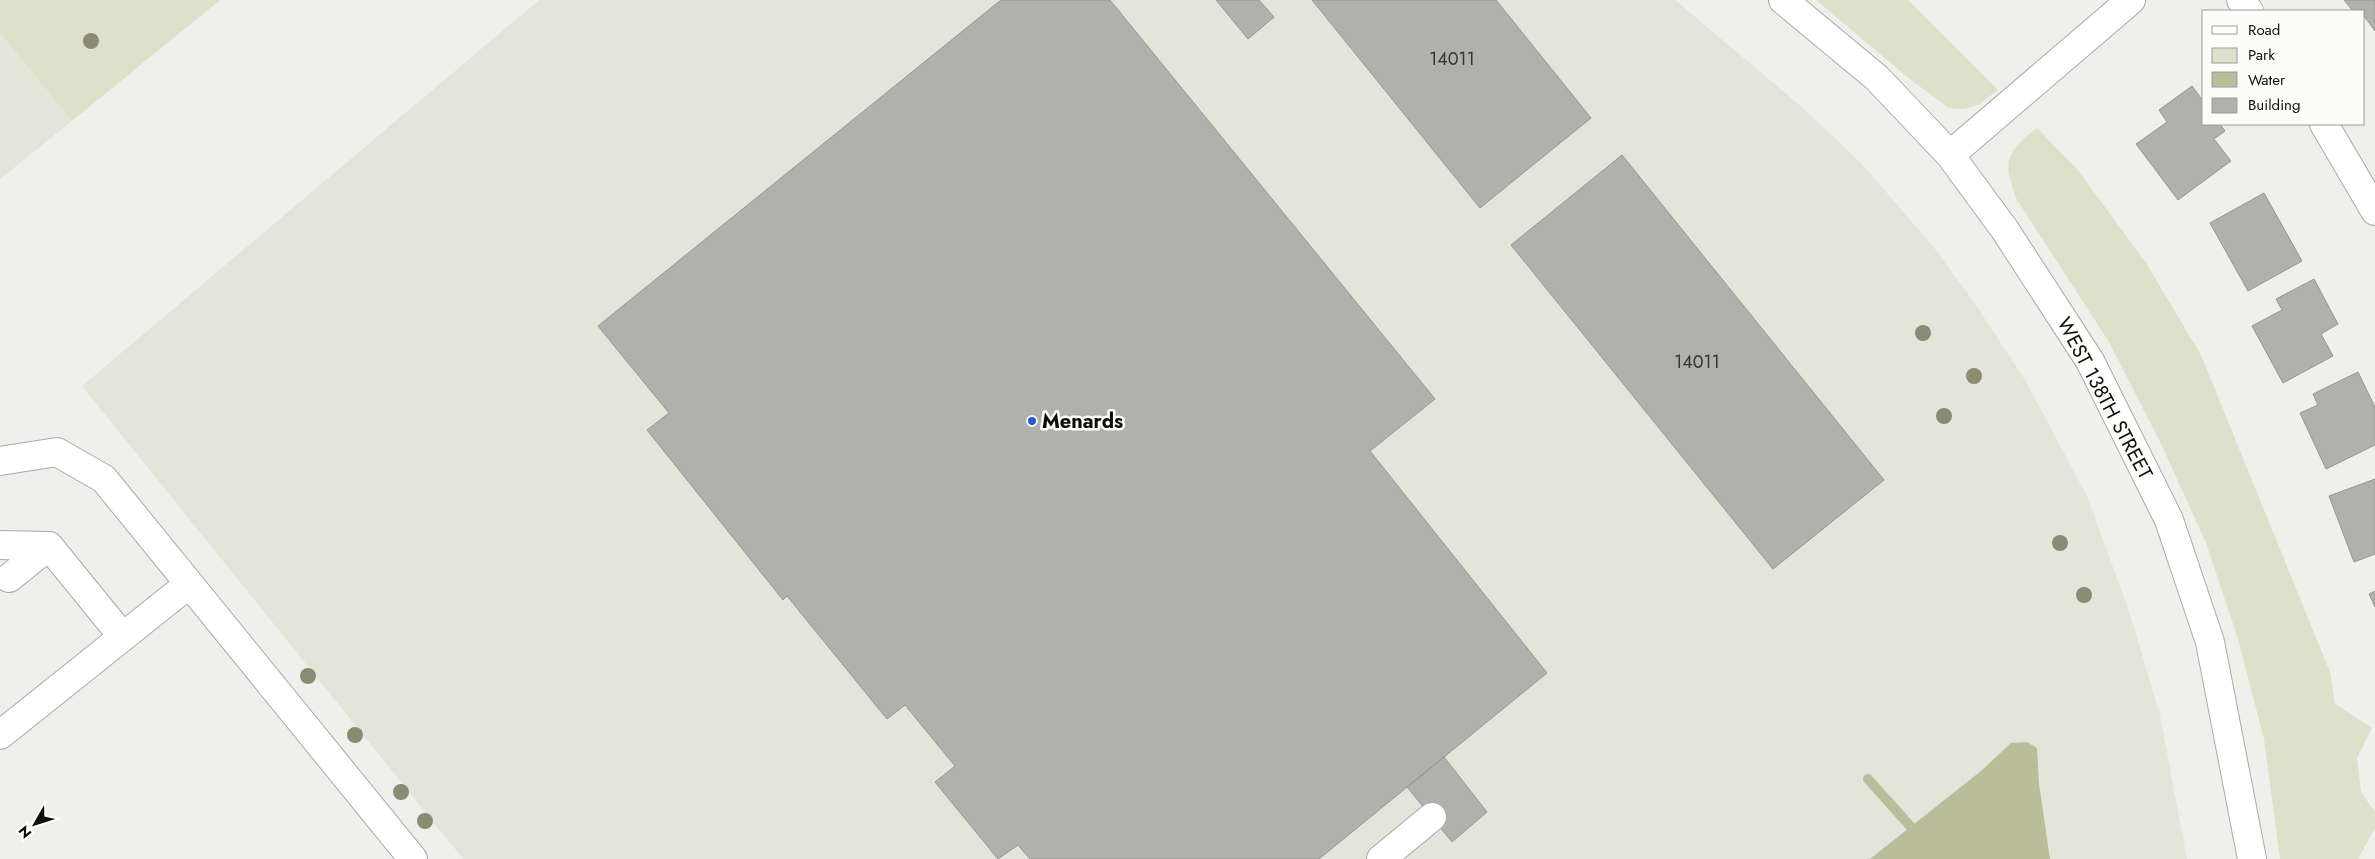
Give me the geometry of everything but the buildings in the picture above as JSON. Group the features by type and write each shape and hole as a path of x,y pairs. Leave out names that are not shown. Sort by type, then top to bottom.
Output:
{"street":[{"name":"WEST 138TH STREET","path":"1783,0 1877,78 1950,155 2005,230 2090,361 2169,520 2210,642 2252,859"},
{"path":"1950,155 2131,0"},
{"path":"2325,125 2375,211"},
{"path":"0,461 57,452 104,479 412,859"},
{"path":"0,545 49,546 123,637"},
{"path":"9,578 49,546"},
{"path":"0,735 189,584"},
{"path":"1381,859 1432,817"}],"shaded area":[{"path":"539,0 1675,0 1803,108 1860,162 1932,245 1974,302 2025,380 2087,496 2129,611 2160,715 2187,859 463,859 82,386"},
{"path":"0,33 72,121 0,179"}],"green space":[{"path":"0,0 220,0 72,121 0,33"},
{"path":"1816,0 1908,0 1998,90 1978,105 1964,109 1949,108 1911,80"},
{"path":"2037,128 2077,169 2146,263 2201,355 2330,672 2335,704 2372,728 2357,758 2361,792 2375,812 2375,828 2358,859 2280,859 2264,739 2238,639 2206,543 2162,446 2109,342 2017,200 2012,187 2008,168 2012,152"}],"water":[{"path":"2027,742 2037,748 2039,784 2050,859 1870,859 1981,771 2011,743"}],"waterway":[{"path":"1868,779 1911,827"}],"place":[{"name":"Menards","path":"1032,421"}]}
